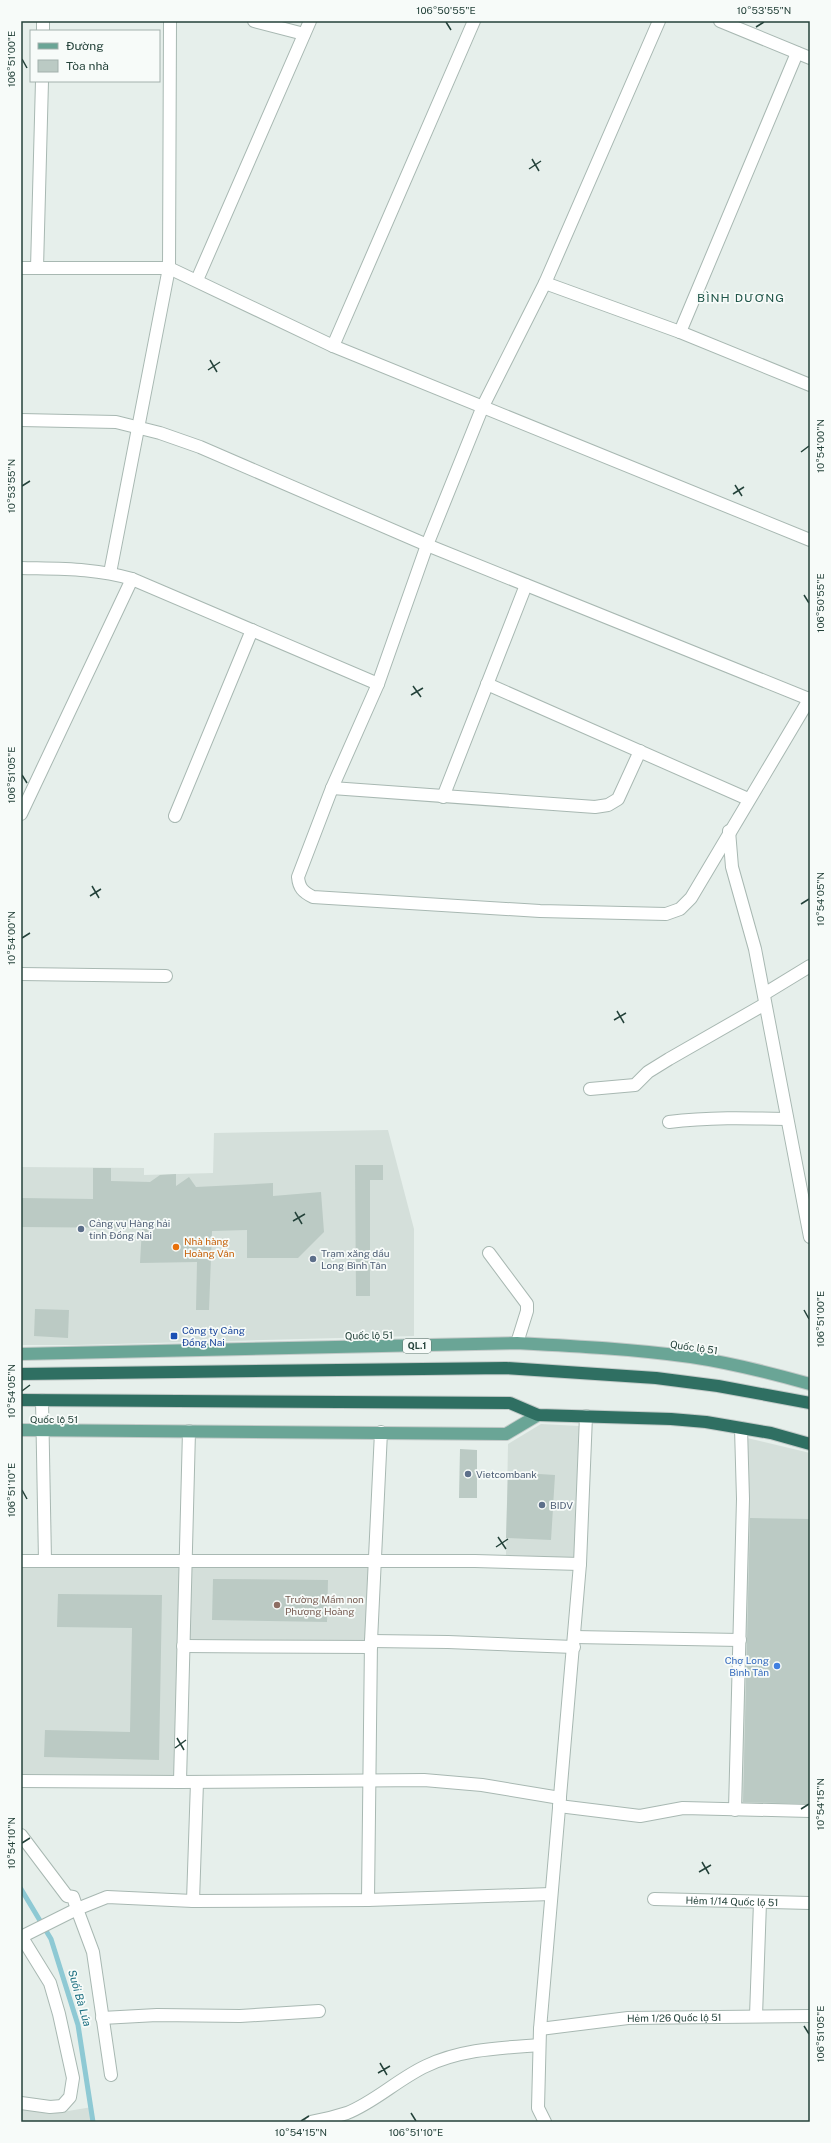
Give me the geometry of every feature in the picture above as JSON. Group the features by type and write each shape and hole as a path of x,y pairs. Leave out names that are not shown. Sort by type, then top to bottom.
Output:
{"highway":[{"path":"21,1374 506,1368 656,1378 718,1386 810,1403"},
{"name":"Quốc lộ 51","path":"21,1400 510,1403 538,1415 671,1419 771,1433 810,1444"}],"main road":[{"name":"Quốc lộ 51","path":"21,1354 517,1343 563,1345 691,1357 763,1371 810,1384"},
{"name":"Quốc lộ 51","path":"21,1430 506,1434 538,1415"}],"street":[{"path":"110,573 169,268 170,21"},
{"path":"254,21 304,34"},
{"path":"197,280 310,21"},
{"path":"333,346 474,21"},
{"path":"21,420 116,422 200,447 427,545 810,698 748,799 691,898 680,909 666,914 540,911 313,897 303,892 298,885 298,877 332,788 378,684 427,545 483,406 545,283 659,21"},
{"path":"720,21 810,58"},
{"path":"680,332 797,53"},
{"path":"37,268 42,82"},
{"path":"21,268 169,268 333,346 810,540"},
{"path":"545,283 680,332 810,385"},
{"path":"21,568 79,570 110,573 132,580 378,684"},
{"path":"21,814 132,580"},
{"path":"443,796 526,585"},
{"path":"176,816 252,630"},
{"path":"487,684 748,799"},
{"path":"332,788 595,808 608,805 618,799 640,751"},
{"path":"729,831 732,867 755,949 810,1237"},
{"path":"590,1089 635,1085 648,1072 764,999 810,966"},
{"path":"21,974 166,976"},
{"path":"669,1122 741,1118 787,1119"},
{"path":"488,1252 527,1304 527,1311 517,1343"},
{"path":"42,1400 45,1561"},
{"path":"545,2122 538,2108 539,2045 550,1894 560,1802 580,1564 586,1416"},
{"path":"735,1810 743,1499 741,1428"},
{"path":"180,1782 189,1431"},
{"path":"368,1900 368,1780 371,1644 381,1432"},
{"path":"21,1560 374,1562 512,1561 580,1564"},
{"path":"183,1646 740,1640"},
{"path":"21,1781 197,1782 424,1780 459,1783 640,1816 683,1808 810,1811"},
{"path":"193,1901 197,1782"},
{"path":"21,1835 67,1896 73,1897 93,1952 111,2075"},
{"path":"21,2103 50,2108 62,2106 70,2097 73,2078 59,2014 50,1983 21,1936 77,1909 107,1897 193,1901 368,1900 550,1894"},
{"name":"Hẻm 1/14 Quốc lộ 51","path":"654,1899 810,1903"},
{"path":"756,2016 760,1902"},
{"path":"102,2018 157,2015 240,2016 319,2011"},
{"name":"Hẻm 1/26 Quốc lộ 51","path":"540,2029 628,2018 810,2016"},
{"path":"311,2122 348,2112 424,2067 446,2058 486,2049 539,2045"}],"shaded area":[{"path":"388,1130 414,1229 414,1336 75,1345 21,1345 21,1167 144,1168 144,1175 213,1173 214,1133"},
{"name":"BIDV","path":"541,1424 579,1426 574,1558 506,1555 508,1444"},
{"name":"Chợ Long Bình Tân","path":"747,1438 810,1453 810,1805 741,1804 749,1499"},
{"path":"21,1567 181,1567 176,1776 21,1774"},
{"name":"Trường Mầm non Phượng Hoàng","path":"188,1568 368,1568 365,1643 187,1642"},
{"path":"92,2107 93,2122 21,2122 21,2109 50,2114"}],"building":[{"path":"355,1165 383,1165 383,1180 370,1180 370,1296 356,1296"},
{"path":"93,1168 111,1168 111,1181 150,1182 160,1175 176,1174 176,1186 189,1177 196,1187 273,1183 273,1196 321,1192 324,1232 298,1258 247,1258 247,1230 212,1231 209,1310 196,1310 197,1262 140,1263 142,1228 21,1227 21,1198 93,1199"},
{"path":"35,1309 69,1310 68,1338 34,1336"},
{"name":"Vietcombank","path":"460,1449 477,1450 477,1498 459,1498"},
{"path":"508,1472 555,1475 551,1540 506,1538"},
{"name":"Chợ Long Bình Tân","path":"750,1518 810,1519 810,1804 743,1802"},
{"path":"213,1579 328,1580 327,1622 212,1620"},
{"path":"58,1594 162,1595 159,1760 44,1757 45,1730 130,1732 132,1628 57,1627"}],"waterway":[{"name":"Suối Bà Lúa","path":"21,1889 51,1939 78,2025 93,2122"}],"place":[{"name":"Cảng vụ Hàng hải tỉnh Đồng Nai","path":"81,1229"},
{"name":"Nhà hàng Hoàng Vân","path":"176,1247"},
{"name":"Trạm xăng dầu Long Bình Tân","path":"313,1259"},
{"name":"Công ty Cảng Đồng Nai","path":"174,1336"},
{"name":"Vietcombank","path":"468,1474"},
{"name":"BIDV","path":"542,1505"},
{"name":"Trường Mầm non Phượng Hoàng","path":"277,1605"},
{"name":"Chợ Long Bình Tân","path":"777,1666"}],"district":[{"name":"BÌNH DƯƠNG","path":"741,298"}]}
